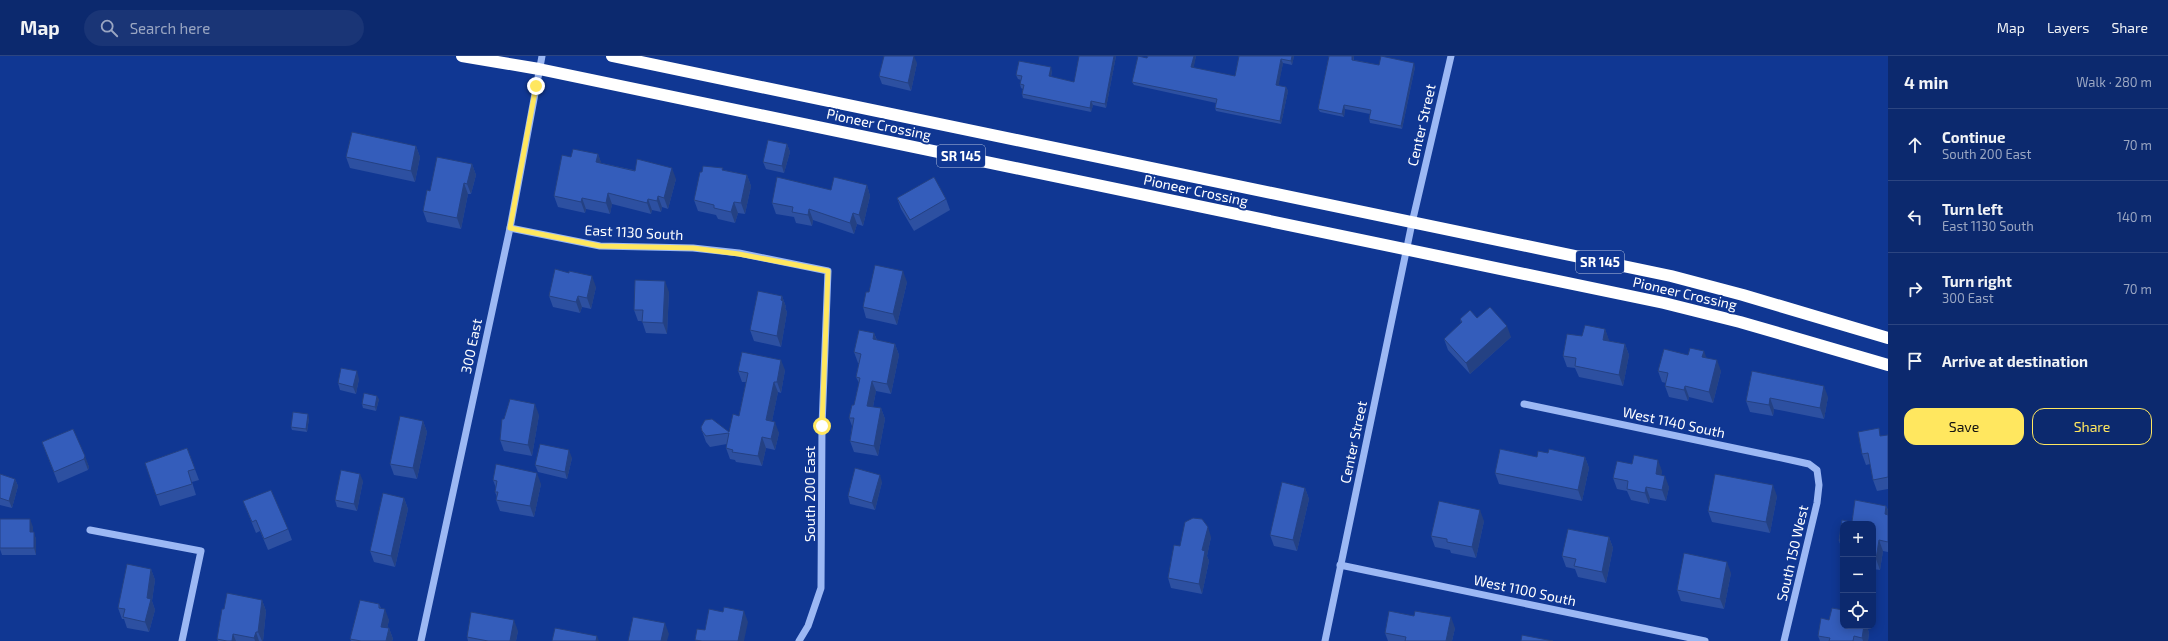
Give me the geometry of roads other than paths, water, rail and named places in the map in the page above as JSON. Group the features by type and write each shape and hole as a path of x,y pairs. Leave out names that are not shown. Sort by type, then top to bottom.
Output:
{"highway":[{"name":"Pioneer Crossing","path":"462,56 539,68 1664,303 1740,322 1888,365"},
{"name":"Pioneer Crossing","path":"612,56 1671,276 1743,295 1888,338"}],"street":[{"name":"300 East","path":"421,641 510,228 542,56"},
{"name":"Center Street","path":"1325,641 1412,223 1451,56"},
{"name":"East 1130 South","path":"510,228 600,246 693,248 739,254 828,271"},
{"name":"South 200 East","path":"799,641 808,626 821,588 822,426 828,271"},
{"name":"West 1140 South","path":"1524,404 1809,464 1817,470"},
{"name":"South 150 West","path":"1784,641 1817,502 1819,485 1817,470"},
{"path":"90,530 201,552 182,641"},
{"name":"West 1100 South","path":"1340,565 1705,641"}]}
